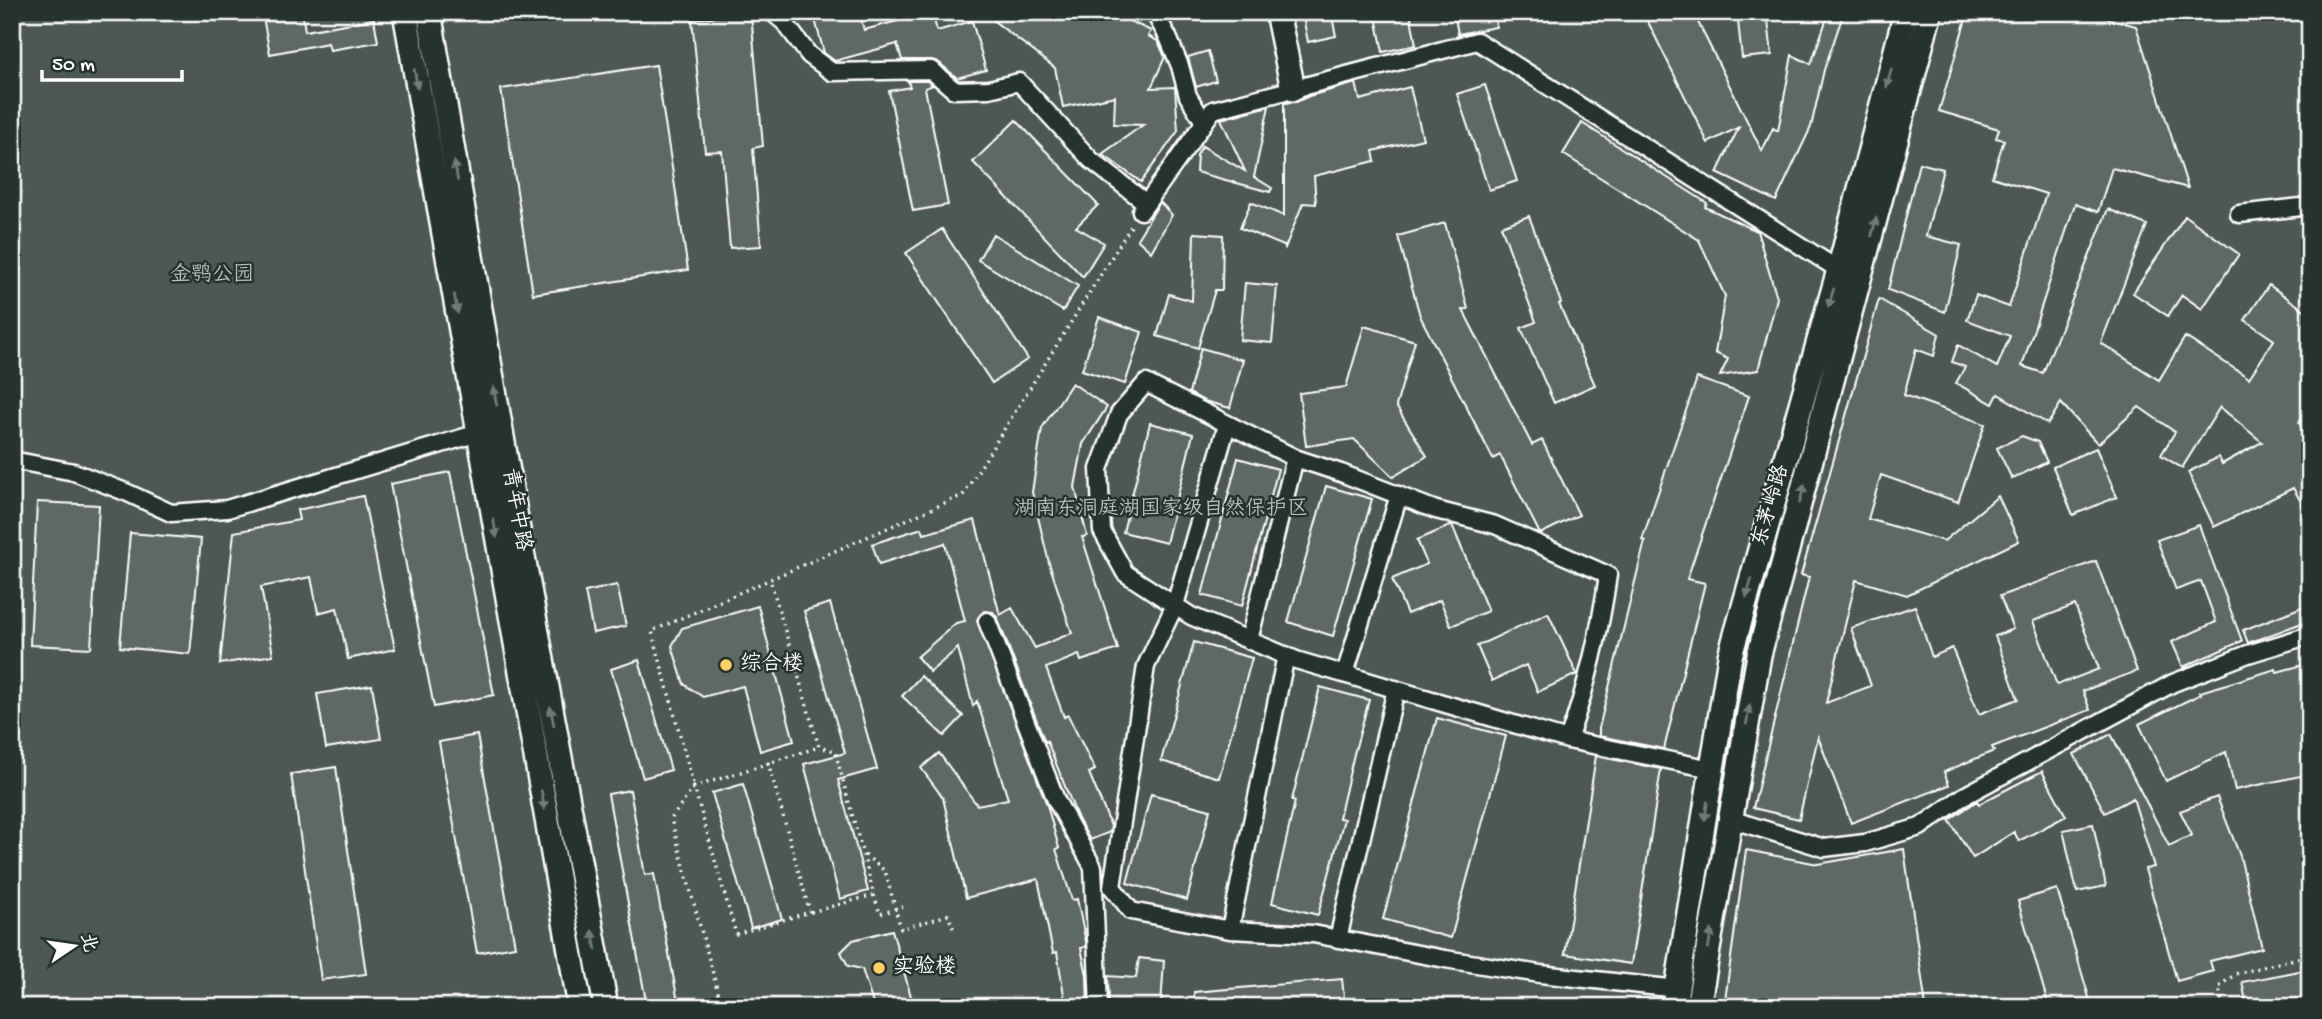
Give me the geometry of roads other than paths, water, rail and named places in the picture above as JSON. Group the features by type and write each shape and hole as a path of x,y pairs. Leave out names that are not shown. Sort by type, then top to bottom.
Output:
{"main road":[{"name":"青年中路","path":"405,12 606,1007"},
{"name":"青年中路","path":"429,12 489,430 580,1007"},
{"path":"1277,12 1293,89"},
{"name":"东茅岭路","path":"1676,998 1730,656 1839,271 1906,12"},
{"name":"东茅岭路","path":"1698,1007 1759,655 1930,12"}],"street":[{"path":"772,12 784,22 809,55 832,72 931,70 954,90 989,89 1019,82 1091,160 1143,207 1213,110 1477,41 1839,271"},
{"path":"1154,12 1180,66 1188,96 1204,122"},
{"path":"2239,214 2310,206"},
{"path":"1568,740 1583,697 1601,621 1608,575 1495,525 1436,510 1341,472 1295,458 1146,383 1119,414 1099,469 1102,531 1125,573 1191,616 1286,655 1568,740 1712,769"},
{"path":"1227,425 1175,605 1146,666 1112,887 1131,911 1230,930 1313,934 1676,998"},
{"path":"12,460 74,472 171,513 227,509 489,430"},
{"path":"1248,640 1295,458"},
{"path":"1345,674 1399,495"},
{"path":"987,621 1056,800 1093,867 1098,1007"},
{"path":"1731,819 1824,848 1865,843 1920,827 1964,796 2173,683 2248,654 2310,635"},
{"path":"1230,930 1286,655"},
{"path":"1338,939 1395,689"}],"place":[{"name":"综合楼","path":"726,665"},
{"name":"实验楼","path":"879,968"}],"park label":[{"name":"金鹗公园","path":"212,276"},
{"name":"湖南东洞庭湖国家级自然保护区","path":"1161,510"}]}
